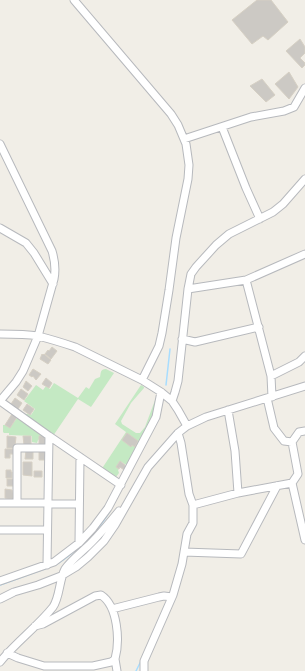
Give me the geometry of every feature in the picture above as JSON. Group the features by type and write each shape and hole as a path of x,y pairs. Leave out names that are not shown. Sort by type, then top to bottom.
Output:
{"street":[{"path":"74,0 171,114 178,125 186,144 189,165 188,179 176,238 165,319 159,346 142,380"},
{"path":"184,139 251,117 284,111 294,107 305,88"},
{"path":"222,126 246,188 260,219"},
{"path":"0,144 52,251 55,264 53,284 38,336 21,375 0,401 121,485"},
{"path":"172,401 178,381 188,290 192,274 196,267 216,245 229,234 273,212 283,204 305,180"},
{"path":"0,228 26,243 53,284"},
{"path":"188,290 246,280 305,254"},
{"path":"246,280 271,376 269,398 274,428 284,440 292,442"},
{"path":"182,340 195,342 259,328"},
{"path":"0,334 38,336 75,347 142,380 161,392 172,401 187,426"},
{"path":"271,376 299,362 305,356"},
{"path":"0,594 14,592 57,579 76,567 88,557 104,541 115,525 148,467 178,433 187,426 206,416 305,386"},
{"path":"0,581 47,565 89,537 121,485 156,417 161,392"},
{"path":"228,410 235,451 238,493"},
{"path":"193,505 238,493 292,483 298,474 292,442 299,432 305,431"},
{"path":"139,671 172,597 182,564 186,534 193,523 193,505 189,494 178,433"},
{"path":"47,565 49,436"},
{"path":"17,503 18,448 48,448"},
{"path":"79,543 80,457"},
{"path":"292,483 305,540"},
{"path":"184,552 241,554 277,486"},
{"path":"0,503 79,504"},
{"path":"0,530 47,530"},
{"path":"0,662 43,618 54,604 63,575"},
{"path":"0,599 14,592"},
{"path":"35,626 43,624 99,595 103,596 112,609 116,623 118,640 115,659 117,671"},
{"path":"112,609 164,596 172,597"},
{"path":"8,653 18,658 44,666 93,666 111,662 115,659"},
{"path":"144,661 144,671"}],"green space":[{"path":"106,369 114,373 91,407 78,399 53,436 22,415 23,413 31,415 35,409 24,401 36,385 43,390 46,386 50,389 54,383 78,398 86,387 89,389 95,379 100,377 102,370"},
{"path":"141,385 144,388 131,403 121,421 122,424 136,433 140,433 145,427 158,395 155,413 128,466 120,461 116,467 119,469 119,473 113,478 101,470 126,432 115,424"},
{"path":"19,415 46,436 40,436 37,443 32,442 32,436 9,435 9,433 4,433 3,425 10,428"}],"building":[{"path":"257,0 271,0 288,22 268,40 263,36 252,44 232,20"},
{"path":"300,39 305,47 305,53 300,58 305,63 302,68 286,51"},
{"path":"289,72 298,87 289,99 275,84"},
{"path":"262,79 275,95 266,102 250,86"},
{"path":"52,347 57,351 51,359 45,354"},
{"path":"42,354 51,360 48,364 40,359"},
{"path":"33,369 41,374 36,380 33,376 32,377 29,375"},
{"path":"46,378 52,383 49,388 42,384"},
{"path":"26,381 32,386 28,391 23,387"},
{"path":"21,389 28,394 24,400 17,395"},
{"path":"15,398 22,403 18,409 11,404"},
{"path":"27,404 34,409 30,415 23,410"},
{"path":"12,414 17,417 10,428 5,425"},
{"path":"127,433 138,441 135,447 132,445 131,447 122,440"},
{"path":"7,436 16,437 14,448 7,448"},
{"path":"23,436 31,436 31,445 24,445"},
{"path":"39,436 46,436 46,444 39,444"},
{"path":"5,449 15,449 14,454 10,454 10,458 5,458"},
{"path":"26,450 33,450 33,459 25,459"},
{"path":"39,450 45,451 45,460 39,460"},
{"path":"120,461 126,467 124,470 120,467 119,469 116,467"},
{"path":"23,462 32,462 32,476 23,475"},
{"path":"6,470 11,470 12,478 6,478"},
{"path":"34,471 42,471 42,477 34,477"},
{"path":"7,479 14,479 13,486 7,486"},
{"path":"5,489 12,490 13,499 5,498"}],"waterway":[{"path":"166,385 170,349"},
{"path":"55,565 88,539 98,529 110,511"},
{"path":"0,585 47,568"},
{"path":"136,671 141,661"}]}
